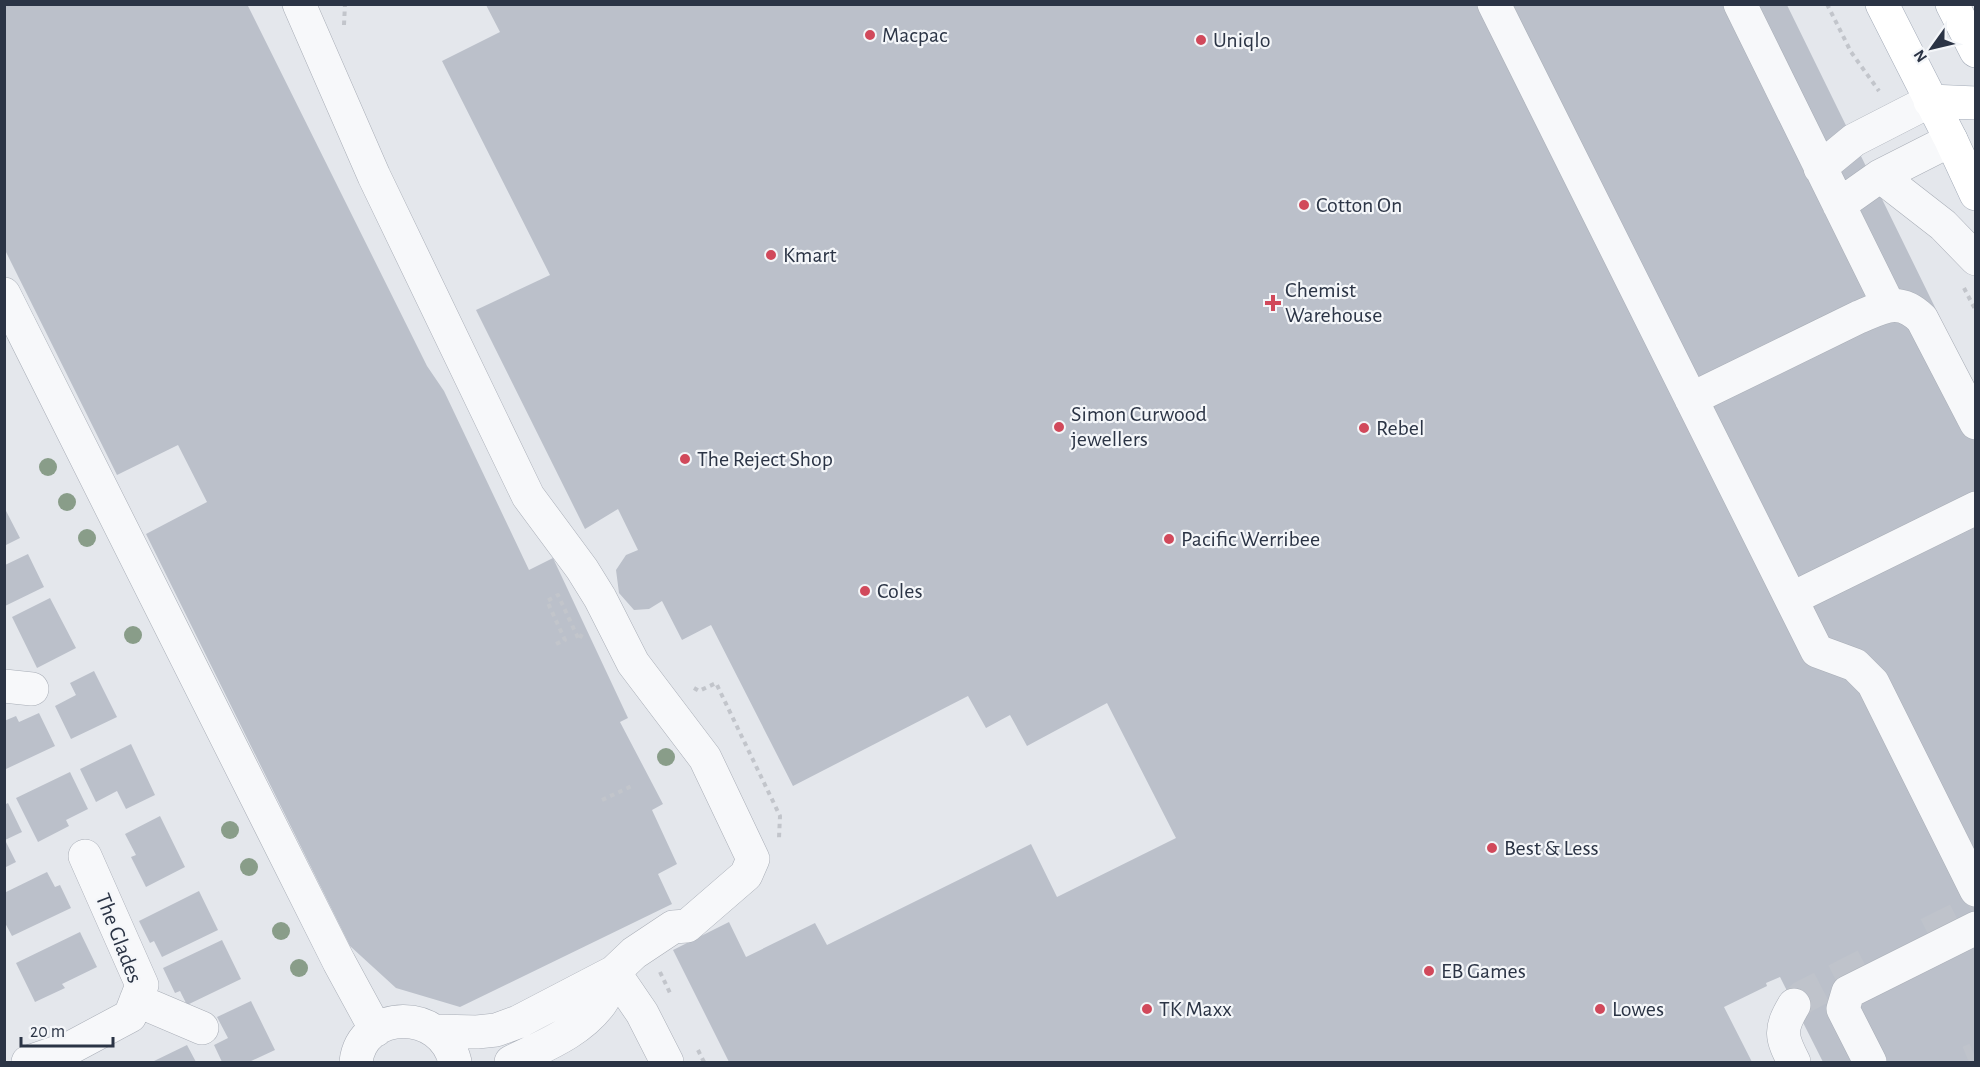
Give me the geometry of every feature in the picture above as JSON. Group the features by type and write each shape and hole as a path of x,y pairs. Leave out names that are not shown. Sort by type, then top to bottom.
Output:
{"main road":[{"path":"1882,4 1930,101 1963,132 1976,194"},
{"path":"1952,4 1976,51"},
{"path":"1930,101 1976,103"}],"street":[{"path":"299,4 374,176 528,496 582,569 600,598 633,663 705,758 753,859 746,875 687,926 673,927 665,932 634,953 614,972 518,1022 496,1030 435,1031"},
{"path":"316,4 322,54"},
{"path":"1494,4 1817,651 1855,665 1873,683 1976,890"},
{"path":"1740,4 1888,304"},
{"path":"1820,168 1854,140 1930,101"},
{"path":"1839,205 1880,176 1963,132"},
{"path":"1880,176 1943,225 1976,260"},
{"path":"4,294 333,951 376,1030"},
{"path":"1691,399 1888,304 1913,310 1922,319 1976,423"},
{"path":"1791,599 1976,508"},
{"name":"The Glades","path":"28,1062 72,1047 130,1016 142,985 85,856"},
{"path":"1870,1062 1843,1009 1848,992 1976,927"},
{"path":"510,1062 562,1037 586,1020 603,1001 614,972"},
{"path":"614,972 642,1013 667,1062"},
{"path":"136,1000 202,1028"},
{"path":"1794,1005 1785,1021 1783,1031 1784,1041 1794,1062"},
{"path":"356,1062 364,1042 376,1030 390,1023 405,1021 421,1023 435,1031 453,1053 455,1062"}],"path":[{"path":"344,27 345,4"},
{"path":"556,644 564,640 547,601 558,595 579,640 600,598"},
{"path":"691,687 699,691 716,683 780,816"},
{"path":"602,800 634,785"}],"building":[{"path":"4,4 247,4 427,366 444,391 529,570 553,558 628,718 620,722 663,804 652,810 677,864 658,874 672,904 460,1007 396,988 350,946 146,534 207,502 178,445 117,475 4,248"},
{"name":"Pacific Werribee","path":"486,5 1787,5 1976,391 1976,1062 1823,1062 1780,977 1724,1007 1752,1062 729,1062 673,950 729,922 746,957 815,923 827,945 1031,844 1057,897 1176,838 1107,703 1027,746 1010,715 986,728 968,696 793,786 711,625 682,640 662,601 649,609 634,610 619,593 616,570 626,555 638,550 618,509 585,529 476,310 550,275 442,61 500,32"},
{"path":"4,507 20,538 4,546"},
{"path":"28,554 44,587 5,606 5,565"},
{"path":"50,598 76,648 37,668 12,617"},
{"path":"94,671 117,717 71,739 55,706 76,695 70,683"},
{"path":"39,713 55,746 6,769 4,721 16,716 19,722"},
{"path":"131,744 155,795 126,809 117,791 96,802 80,769"},
{"path":"70,772 88,809 66,820 69,826 38,842 16,798"},
{"path":"8,803 22,832 5,840 16,862 4,868 4,805"},
{"path":"160,816 185,867 146,887 131,857 136,855 125,834"},
{"path":"47,872 55,887 60,885 71,908 12,936 4,921 4,893"},
{"path":"199,891 218,930 162,957 154,941 150,943 139,921"},
{"path":"80,932 97,967 62,984 65,988 35,1002 16,963"},
{"path":"222,940 241,979 187,1005 180,991 175,993 163,968"},
{"path":"251,1001 275,1050 249,1062 222,1062 214,1045 228,1038 217,1017"},
{"path":"187,1045 196,1062 152,1062"}],"tunnel":[{"path":"1928,934 1976,910"},
{"path":"1794,1005 1803,997 1879,958"},
{"path":"1969,1062 1976,1059"}],"place":[{"name":"Macpac","path":"870,35"},
{"name":"Uniqlo","path":"1201,40"},
{"name":"Cotton On","path":"1304,205"},
{"name":"Kmart","path":"771,255"},
{"name":"Chemist Warehouse","path":"1273,303"},
{"name":"Simon Curwood jewellers","path":"1059,427"},
{"name":"Rebel","path":"1364,428"},
{"name":"The Reject Shop","path":"685,459"},
{"name":"Pacific Werribee","path":"1169,539"},
{"name":"Coles","path":"865,591"},
{"name":"Best & Less","path":"1492,848"},
{"name":"EB Games","path":"1429,971"},
{"name":"TK Maxx","path":"1147,1009"},
{"name":"Lowes","path":"1600,1009"}]}
